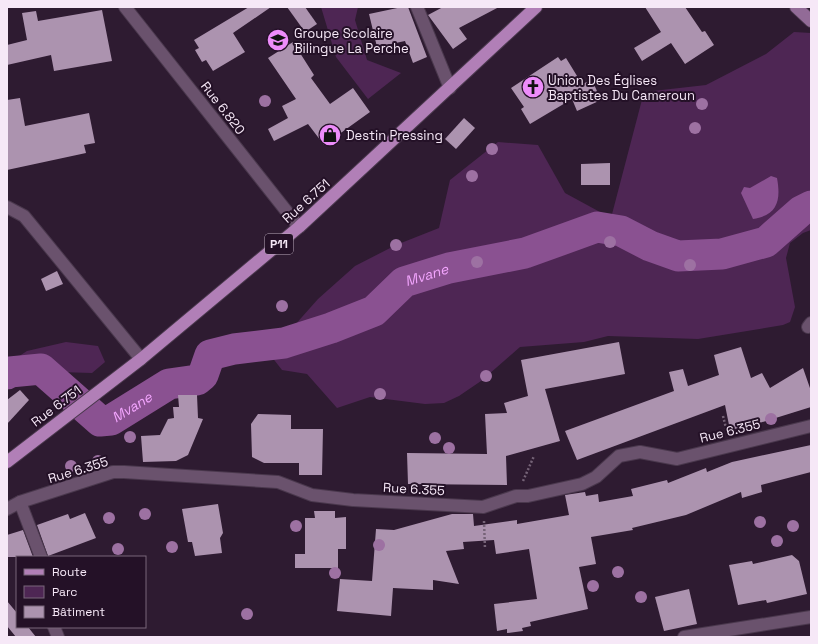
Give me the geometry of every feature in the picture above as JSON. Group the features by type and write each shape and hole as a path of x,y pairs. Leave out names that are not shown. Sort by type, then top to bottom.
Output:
{"main road":[{"name":"Rue 6.751","path":"7,462 141,359 299,227 536,7"}],"street":[{"name":"Rue 6.820","path":"125,7 299,227"},
{"path":"417,7 450,88"},
{"path":"796,7 811,21"},
{"path":"7,207 24,216 141,359"},
{"name":"Rue 6.355","path":"7,509 20,502 113,472 278,482 312,495 353,500 483,507 516,496 528,496 582,484 596,477 619,456 640,452 676,459 811,426"},
{"path":"20,502 41,556"},
{"path":"684,637 811,617"}],"path":[{"path":"516,496 534,456"},
{"path":"483,507 485,549"}],"green space":[{"path":"321,7 358,7 355,20 367,60 401,73 368,99 336,57"},
{"path":"794,32 811,33 811,230 803,233 790,243 786,258 795,307 790,322 783,325 698,339 608,336 584,342 520,347 481,381 459,396 444,403 425,404 370,397 337,408 307,374 282,370 257,338 276,336 294,326 318,299 355,266 396,245 439,228 450,180 498,142 538,145 565,193 611,218 644,92 706,85 766,54"},
{"path":"66,342 98,346 105,362 92,373 59,372 37,381 17,380 7,385 7,364 27,351"}],"shaded area":[{"path":"771,176 777,178 778,200 776,205 768,214 753,219 741,193 744,187 750,188"}],"building":[{"path":"249,7 271,7 233,33 245,52 213,71 206,60 202,62 195,50 199,48 194,40"},
{"path":"287,7 305,7 317,24 305,32"},
{"path":"408,7 427,57 413,63 405,41 377,47 369,14"},
{"path":"443,7 499,7 459,28 467,39 453,49 428,15"},
{"path":"645,7 685,7 702,32 705,31 714,45 685,64 671,43 642,61 634,48 661,32"},
{"path":"102,10 112,61 54,71 51,55 7,65 7,45 27,40 22,13 36,11 38,21"},
{"path":"293,42 314,75 311,78 330,104 353,88 370,112 324,145 308,124 274,141 268,129 288,118 282,106 296,99 268,58"},
{"path":"558,57 561,61 566,58 582,84 592,80 601,100 577,111 572,99 530,124 521,109 524,107 511,88"},
{"path":"20,98 25,126 89,113 95,143 84,145 86,153 7,170 7,100"},
{"path":"464,118 475,128 456,149 445,139"},
{"path":"610,163 610,185 581,185 581,164"},
{"path":"57,271 63,284 46,291 41,279"},
{"path":"619,342 625,374 545,389 560,441 506,456 507,485 408,484 407,453 487,454 485,414 507,413 504,403 528,396 521,360"},
{"path":"741,347 751,378 762,373 770,388 803,368 811,391 811,407 756,424 730,430 725,405 577,460 565,431 674,391 669,372 683,369 688,386 719,375 714,355"},
{"path":"20,390 29,400 7,424 7,400"},
{"path":"178,395 197,395 198,418 203,419 188,455 176,461 143,462 141,436 160,435 168,419 174,418 173,407 179,407"},
{"path":"258,414 291,415 291,429 323,429 322,475 299,475 299,463 264,463 252,457 251,424"},
{"path":"811,445 811,472 761,485 762,492 742,498 741,492 686,515 632,528 633,530 591,537 596,564 579,567 588,609 530,622 531,626 522,628 523,631 507,633 507,629 497,631 494,604 537,599 529,549 496,554 494,540 463,542 464,549 446,551 459,584 433,580 433,590 393,588 391,616 337,611 340,579 372,581 376,529 394,530 452,514 473,514 474,526 517,520 517,524 569,515 565,495 585,492 586,496 598,494 599,502 633,496 631,489 667,480 668,483 706,468 707,472 732,462"},
{"path":"218,504 223,533 220,538 222,553 195,556 192,542 188,542 182,509"},
{"path":"314,511 335,511 335,518 346,517 346,549 338,549 338,568 295,568 295,554 305,554 305,518 315,518"},
{"path":"85,513 96,538 48,556 37,525 68,514 70,519"},
{"path":"23,530 33,556 7,557 7,535"},
{"path":"792,555 799,561 807,594 767,603 766,600 738,605 729,565 752,561 753,564"},
{"path":"689,589 697,624 664,631 655,597"},
{"path":"7,601 16,612 16,628 29,628 36,637 16,637 7,626"}],"waterway":[{"name":"Mvane","path":"7,374 10,372 41,369 100,421 111,420 169,384 197,380 203,375 210,355 234,349 284,343 331,328 374,311 404,282 449,268 525,253 597,227 621,231 650,246 678,256 722,254 766,242 801,211 811,206"}],"place":[{"name":"Groupe Scolaire Bilingue La Perche","path":"278,40"},
{"name":"Union Des Églises Baptistes Du Cameroun","path":"533,87"},
{"name":"Destin Pressing","path":"330,135"}]}
